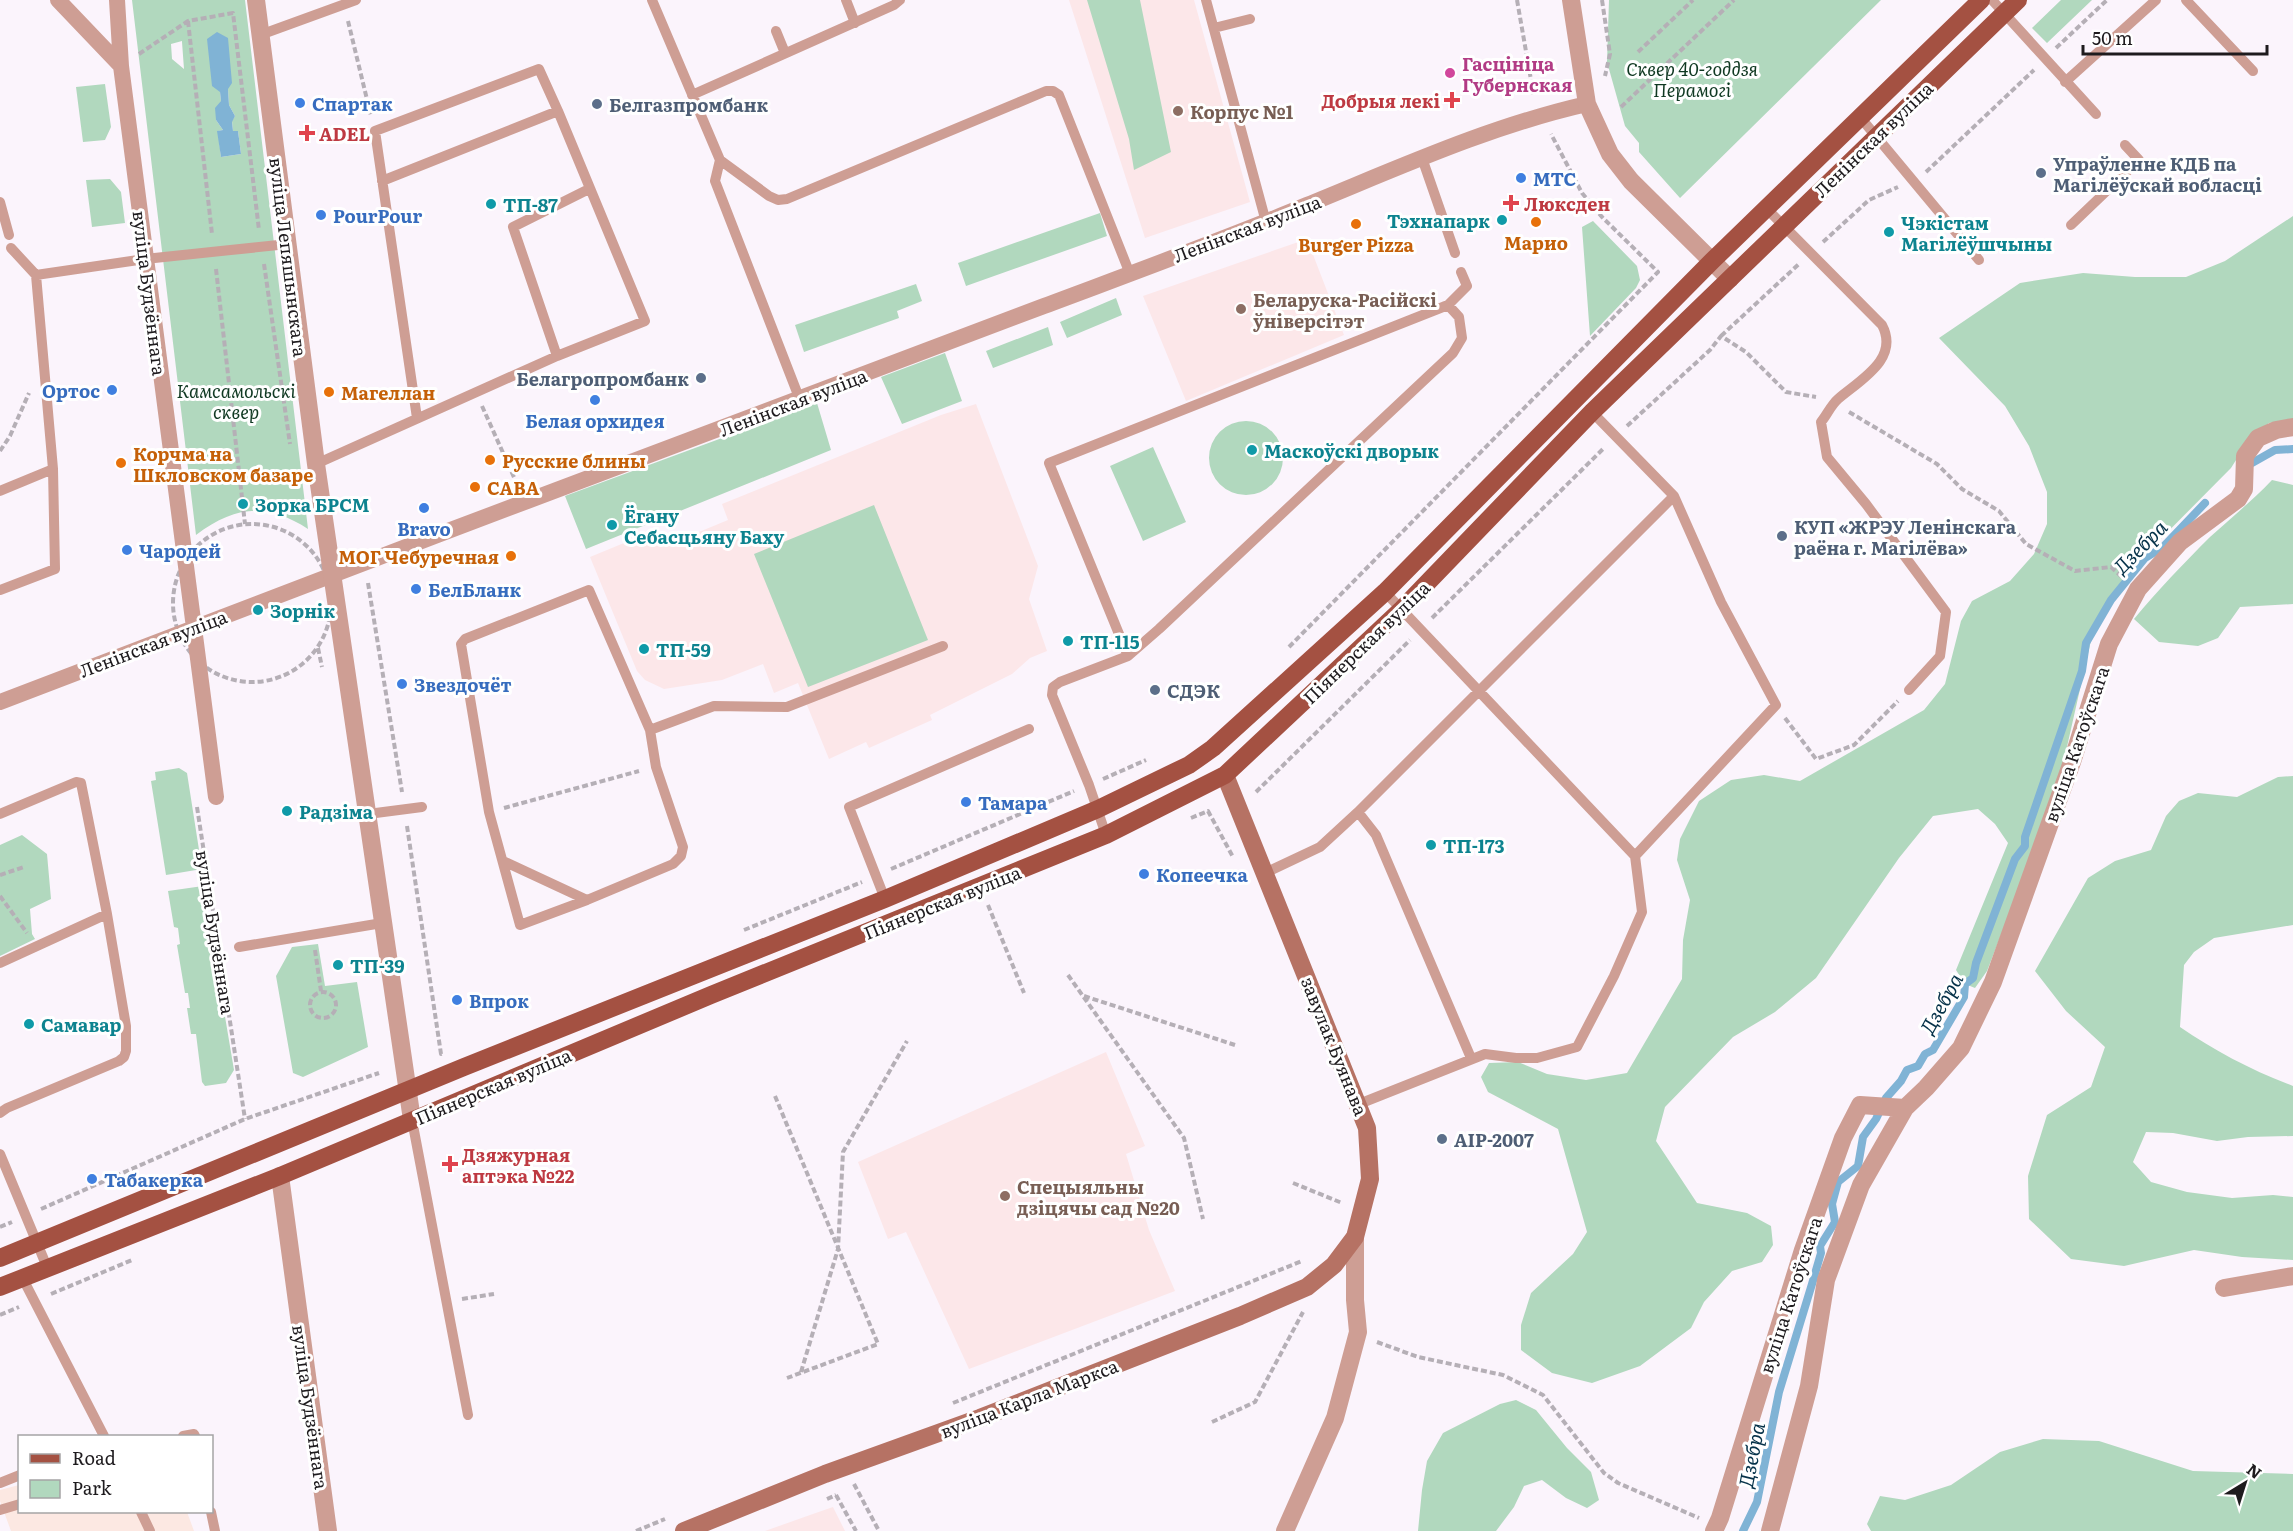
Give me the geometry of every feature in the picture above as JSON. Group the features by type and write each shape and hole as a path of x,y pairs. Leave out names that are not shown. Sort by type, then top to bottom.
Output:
{"main road":[{"name":"Ленінская вуліца","path":"1712,261 1981,0"},
{"name":"Ленінская вуліца","path":"1730,279 1876,136 1998,7 2018,0"},
{"name":"Піянерская вуліца","path":"0,1258 669,984 885,899 1098,809 1189,765 1213,748 1385,592 1712,261"},
{"name":"Піянерская вуліца","path":"0,1287 280,1176 700,1000 1106,835 1225,775 1402,609 1592,412 1730,279"},
{"path":"1213,748 1225,775"},
{"name":"завулак Буянава","path":"1225,775 1367,1128 1370,1179 1355,1237"},
{"name":"вуліца Карла Маркса","path":"684,1531 844,1466 980,1418 1240,1316 1307,1287 1334,1265 1355,1237"}],"street":[{"path":"58,0 121,66"},
{"name":"вуліца Будзённага","path":"117,0 121,66 216,797"},
{"name":"вуліца Лепяшынскага","path":"256,0 316,464 334,574 382,923 412,1120"},
{"path":"1571,0 1587,104 1610,154 1630,181 1730,279"},
{"name":"Ленінская вуліца","path":"0,702 1266,222 1422,158 1541,114 1587,104"},
{"name":"вуліца Катоўскага","path":"1770,1531 1809,1386 1826,1280 1861,1185 1905,1108 1926,1088 1960,1048 1993,982 2072,762 2109,644 2138,590 2180,542 2238,499 2244,489 2245,456 2258,438 2276,430 2293,427"},
{"name":"вуліца Катоўскага","path":"1715,1528 1803,1250 1843,1138 1860,1105 1905,1108"},
{"name":"вуліца Будзённага","path":"280,1176 328,1531"},
{"name":"завулак Буянава","path":"1284,1531 1335,1418 1358,1332 1355,1300 1355,1237"},
{"path":"2224,1288 2293,1276"}],"lane":[{"path":"260,35 356,0"},
{"path":"652,0 720,160 769,196 778,200 787,199 1046,91 1053,91 1059,95 1130,274"},
{"path":"846,0 855,22"},
{"path":"692,95 894,5 900,0"},
{"path":"1206,0 1266,222"},
{"path":"2066,82 2156,0"},
{"path":"2186,0 2253,71"},
{"path":"1998,7 2096,114"},
{"path":"1214,28 1250,19"},
{"path":"776,31 785,53"},
{"path":"316,464 556,356 645,321 539,69 375,131 417,418"},
{"path":"382,182 558,111"},
{"path":"1860,117 1979,260"},
{"path":"2071,225 2139,160 2125,145"},
{"path":"1422,158 1455,253"},
{"path":"720,160 715,181 800,400"},
{"path":"556,356 513,227 589,189"},
{"path":"0,202 9,235"},
{"path":"1767,209 1882,325 1886,333 1885,350 1881,361 1866,378 1836,401 1821,422 1827,458 1866,504 1946,612 1940,656 1909,690"},
{"path":"36,275 145,259 288,244"},
{"path":"0,590 55,569 53,469 36,275 11,248"},
{"path":"1128,656 1049,463 1448,305 1467,286 1461,272"},
{"path":"1106,835 1089,785 1052,694 1053,687 1060,682 1128,656 1453,353 1462,338 1459,317 1448,305"},
{"path":"1592,412 1674,496 1721,602 1776,705 1635,856"},
{"path":"0,490 53,469"},
{"path":"1265,873 1320,847 1358,812 1674,496"},
{"path":"589,590 650,730 656,767 683,847 681,856 673,864 520,925 489,812 460,650 461,644 465,639 589,590"},
{"path":"1359,1104 1485,1054 1537,1058 1577,1047 1614,976 1642,912 1635,856 1385,592"},
{"path":"650,730 714,706 787,707 943,646"},
{"path":"885,899 849,807 1029,729"},
{"path":"0,814 75,782 81,783 126,1026 124,1057 0,1113"},
{"path":"368,814 422,807"},
{"path":"1358,812 1376,835 1471,1058"},
{"path":"503,861 587,900"},
{"path":"0,963 107,914"},
{"path":"239,947 382,923"},
{"path":"412,1120 468,1415"},
{"path":"0,1154 47,1267"},
{"path":"22,1277 103,1435"},
{"path":"0,1483 18,1476"},
{"path":"0,1510 18,1504"},
{"path":"141,1513 150,1531"},
{"path":"211,1513 215,1531"}],"path":[{"path":"1288,648 1658,272 1602,217 1582,193 1541,114 1534,95 1517,0"},
{"path":"1587,104 1603,87 1610,54 1602,0"},
{"path":"1638,52 1693,0"},
{"path":"1621,106 1734,0"},
{"path":"344,6 375,131"},
{"path":"121,66 188,21 233,14 261,246 290,447"},
{"path":"188,21 245,524"},
{"path":"1256,792 1649,404 1710,350 1721,336 1746,352 1785,392"},
{"path":"0,451 10,436 30,390 45,375"},
{"path":"476,391 526,503"},
{"path":"1857,418 1937,464 1962,489 1999,511 2026,544 2075,571 2111,567"},
{"path":"302,531 304,543"},
{"path":"1790,726 1816,759 1854,745 1909,690"},
{"path":"735,933 876,876 1150,758"},
{"path":"489,812 656,767"},
{"name":"вуліца Будзённага","path":"197,802 245,1119"},
{"path":"1208,811 1235,860"},
{"path":"0,875 24,867"},
{"path":"0,896 27,933"},
{"path":"987,904 1024,993"},
{"path":"312,935 321,991"},
{"path":"1068,975 1184,1138 1203,1220"},
{"path":"321,991 330,993 336,1004 334,1012 323,1018 315,1016 309,1009 310,999 321,991"},
{"path":"1083,996 1235,1045"},
{"path":"801,1373 838,1249 843,1152 907,1041"},
{"path":"441,1054 452,1049"},
{"path":"0,1227 245,1119 379,1073"},
{"path":"775,1095 878,1344 787,1377"},
{"path":"1293,1184 1344,1204"},
{"path":"1341,1212 1347,1195"},
{"path":"950,1404 1292,1267 1309,1257"},
{"path":"1212,1422 1255,1402 1305,1308 1307,1287 1302,1261"},
{"path":"447,1301 494,1294"},
{"path":"1378,1343 1418,1357 1503,1375 1543,1395 1604,1473 1618,1483 1715,1528"},
{"path":"844,1466 879,1531"},
{"path":"825,1474 856,1531"},
{"path":"636,1531 668,1518"}],"shaded area":[{"path":"1069,0 1194,0 1250,202 1145,238"},
{"name":"Беларуска-Расійскі ўніверсітэт","path":"1307,239 1344,335 1186,401 1143,296"},
{"path":"976,404 1038,566 1029,599 1047,651 1030,658 1012,674 930,715 932,720 869,748 866,742 829,759 798,683 774,693 763,664 722,680 664,689 645,680 637,671 590,557 658,529 665,546 728,520 722,504 941,415"},
{"name":"Спецыяльны дзіцячы сад №20","path":"1106,1052 1145,1146 1126,1154 1149,1230 1175,1291 969,1369 906,1232 888,1239 858,1162"},
{"path":"18,1485 18,1513 187,1513 194,1531 11,1531 0,1501 0,1490"},
{"path":"833,1507 845,1531 765,1531 810,1515"}],"green space":[{"name":"Камсамольскі сквер","path":"132,0 245,0 308,529 278,514 251,511 224,518 196,535","holes":["182,42 184,69 172,59 171,44","228,89 229,105 235,116 232,121 233,132 238,131 241,154 221,157 218,131 223,130 216,120 221,101 220,91"]},
{"path":"1087,0 1140,0 1171,152 1134,170 1129,139"},
{"name":"Сквер 40-годдзя Перамогі","path":"1609,0 1881,0 1680,198 1639,152 1639,143 1625,126 1607,62"},
{"path":"2061,0 2092,0 2047,43 2032,28"},
{"path":"105,84 111,127 105,140 83,142 76,87"},
{"path":"110,179 121,192 125,223 92,227 86,180"},
{"path":"1100,213 1107,236 966,286 958,263"},
{"path":"2293,216 2293,419 2269,423 2248,441 2231,468 2125,575 2092,636 2064,760 2020,886 1987,971 1975,988 1965,984 1956,970 2008,843 1995,824 1978,809 1933,816 1899,858 1816,978 1775,1012 1733,1037 1665,1107 1656,1141 1697,1203 1747,1213 1771,1226 1773,1245 1762,1262 1732,1271 1704,1302 1691,1328 1640,1366 1592,1383 1552,1373 1521,1350 1521,1325 1531,1293 1573,1254 1587,1232 1558,1129 1488,1092 1481,1077 1489,1063 1518,1062 1547,1074 1586,1080 1627,1073 1682,979 1683,940 1690,900 1677,860 1680,839 1699,801 1731,780 1764,775 1800,781 1924,710 1945,684 1961,621 1972,601 2010,581 2034,554 2047,524 2047,492 2029,446 2005,406 1939,338 2020,283 2083,273 2135,277 2186,277 2225,261"},
{"path":"1593,221 1637,266 1640,280 1636,288 1590,336 1582,227"},
{"path":"916,284 922,301 897,311 899,318 804,352 795,325"},
{"path":"1116,298 1122,315 1067,338 1060,322"},
{"path":"1048,327 1053,345 993,368 986,351"},
{"path":"945,353 962,401 902,424 881,377"},
{"path":"817,403 831,450 586,549 565,496"},
{"path":"1246,421 1267,427 1277,437 1283,458 1277,479 1267,489 1246,495 1225,489 1215,479 1209,458 1215,437 1225,427"},
{"path":"1153,447 1186,522 1143,541 1110,466"},
{"path":"2272,480 2293,485 2293,604 2240,607 2218,638 2198,646 2159,642 2134,619 2200,547"},
{"path":"874,505 928,640 808,687 754,554"},
{"path":"179,768 187,773 202,869 166,875 151,781 156,780 155,772"},
{"path":"2293,776 2293,925 2214,938 2194,952 2184,965 2180,1027 2235,1060 2293,1086 2293,1136 2248,1137 2217,1141 2173,1133 2146,1132 2133,1162 2151,1182 2187,1192 2232,1198 2273,1195 2293,1197 2293,1260 2242,1257 2194,1250 2124,1266 2071,1259 2029,1219 2028,1176 2047,1115 2091,1087 2105,1047 2066,1011 2035,971 2088,878 2115,861 2151,850 2166,816 2179,801 2198,793 2237,797 2278,777"},
{"path":"22,835 47,854 51,899 30,909 32,934 35,939 0,956 0,845"},
{"path":"203,886 234,1070 226,1083 205,1086 202,1082 196,1034 191,1034 187,1008 190,1008 188,993 185,993 177,945 180,944 178,928 174,927 168,891"},
{"path":"318,944 325,986 357,982 368,1047 303,1077 293,1073 276,976 292,947"},
{"path":"1516,1400 1536,1410 1567,1448 1591,1472 1599,1500 1587,1508 1566,1498 1542,1480 1524,1486 1514,1507 1496,1531 1418,1531 1427,1461 1443,1433 1500,1404"},
{"path":"2043,1439 2099,1441 2193,1471 2293,1474 2293,1531 1871,1531 1867,1524 1880,1496 1905,1500 1951,1485 2000,1452"}],"water":[{"path":"217,32 228,38 232,83 228,89 229,105 235,116 232,122 233,131 238,131 241,154 221,157 217,131 223,130 216,120 215,108 221,101 220,92 212,86 207,39"}],"waterway":[{"name":"Дзебра","path":"2252,463 2275,450 2293,449"},
{"name":"Дзебра","path":"1743,1531 1757,1502 1779,1392 1821,1253 1820,1246 1835,1222 1832,1204 1838,1182 1858,1166 1863,1137 1876,1119 1886,1098 1901,1081 1907,1070 1918,1066 1925,1054 1933,1050 1964,997 1965,984 1973,978 1976,963 2015,859 2025,846 2025,837 2082,671 2086,643 2111,600 2145,558 2163,547 2205,503"}],"place":[{"name":"Гасцініца Губернская","path":"1450,73"},
{"name":"Добрыя лекі","path":"1452,100"},
{"name":"Спартак","path":"300,103"},
{"name":"Белгазпромбанк","path":"597,104"},
{"name":"Корпус №1","path":"1178,111"},
{"name":"ADEL","path":"307,133"},
{"name":"Упраўленне КДБ па Магілёўскай вобласці","path":"2041,173"},
{"name":"МТС","path":"1521,178"},
{"name":"Люксден","path":"1511,203"},
{"name":"ТП-87","path":"491,204"},
{"name":"PourPour","path":"321,215"},
{"name":"Тэхнапарк","path":"1502,220"},
{"name":"Марио","path":"1536,222"},
{"name":"Burger Pizza","path":"1356,224"},
{"name":"Чэкістам Магілёўшчыны","path":"1889,232"},
{"name":"Беларуска-Расійскі ўніверсітэт","path":"1241,309"},
{"name":"Белагропромбанк","path":"701,378"},
{"name":"Ортос","path":"112,390"},
{"name":"Магеллан","path":"329,392"},
{"name":"Белая орхидея","path":"595,400"},
{"name":"Маскоўскі дворык","path":"1252,450"},
{"name":"Русские блины","path":"490,460"},
{"name":"Корчма на Шкловском базаре","path":"121,463"},
{"name":"САВА","path":"475,487"},
{"name":"Зорка БРСМ","path":"243,504"},
{"name":"Bravo","path":"424,508"},
{"name":"Ёгану Себасцьяну Баху","path":"612,525"},
{"name":"КУП «ЖРЭУ Ленінскага раёна г. Магілёва»","path":"1782,536"},
{"name":"Чародей","path":"127,550"},
{"name":"МОГ Чебуречная","path":"511,556"},
{"name":"БелБланк","path":"416,589"},
{"name":"Зорнік","path":"258,610"},
{"name":"ТП-115","path":"1068,641"},
{"name":"ТП-59","path":"644,649"},
{"name":"Звездочёт","path":"402,684"},
{"name":"СДЭК","path":"1155,690"},
{"name":"Тамара","path":"966,802"},
{"name":"Радзіма","path":"287,811"},
{"name":"ТП-173","path":"1431,845"},
{"name":"Копеечка","path":"1144,874"},
{"name":"ТП-39","path":"338,965"},
{"name":"Впрок","path":"457,1000"},
{"name":"Самавар","path":"29,1024"},
{"name":"АІР-2007","path":"1442,1139"},
{"name":"Дзяжурная аптэка №22","path":"450,1164"},
{"name":"Табакерка","path":"92,1179"},
{"name":"Спецыяльны дзіцячы сад №20","path":"1005,1196"}]}
